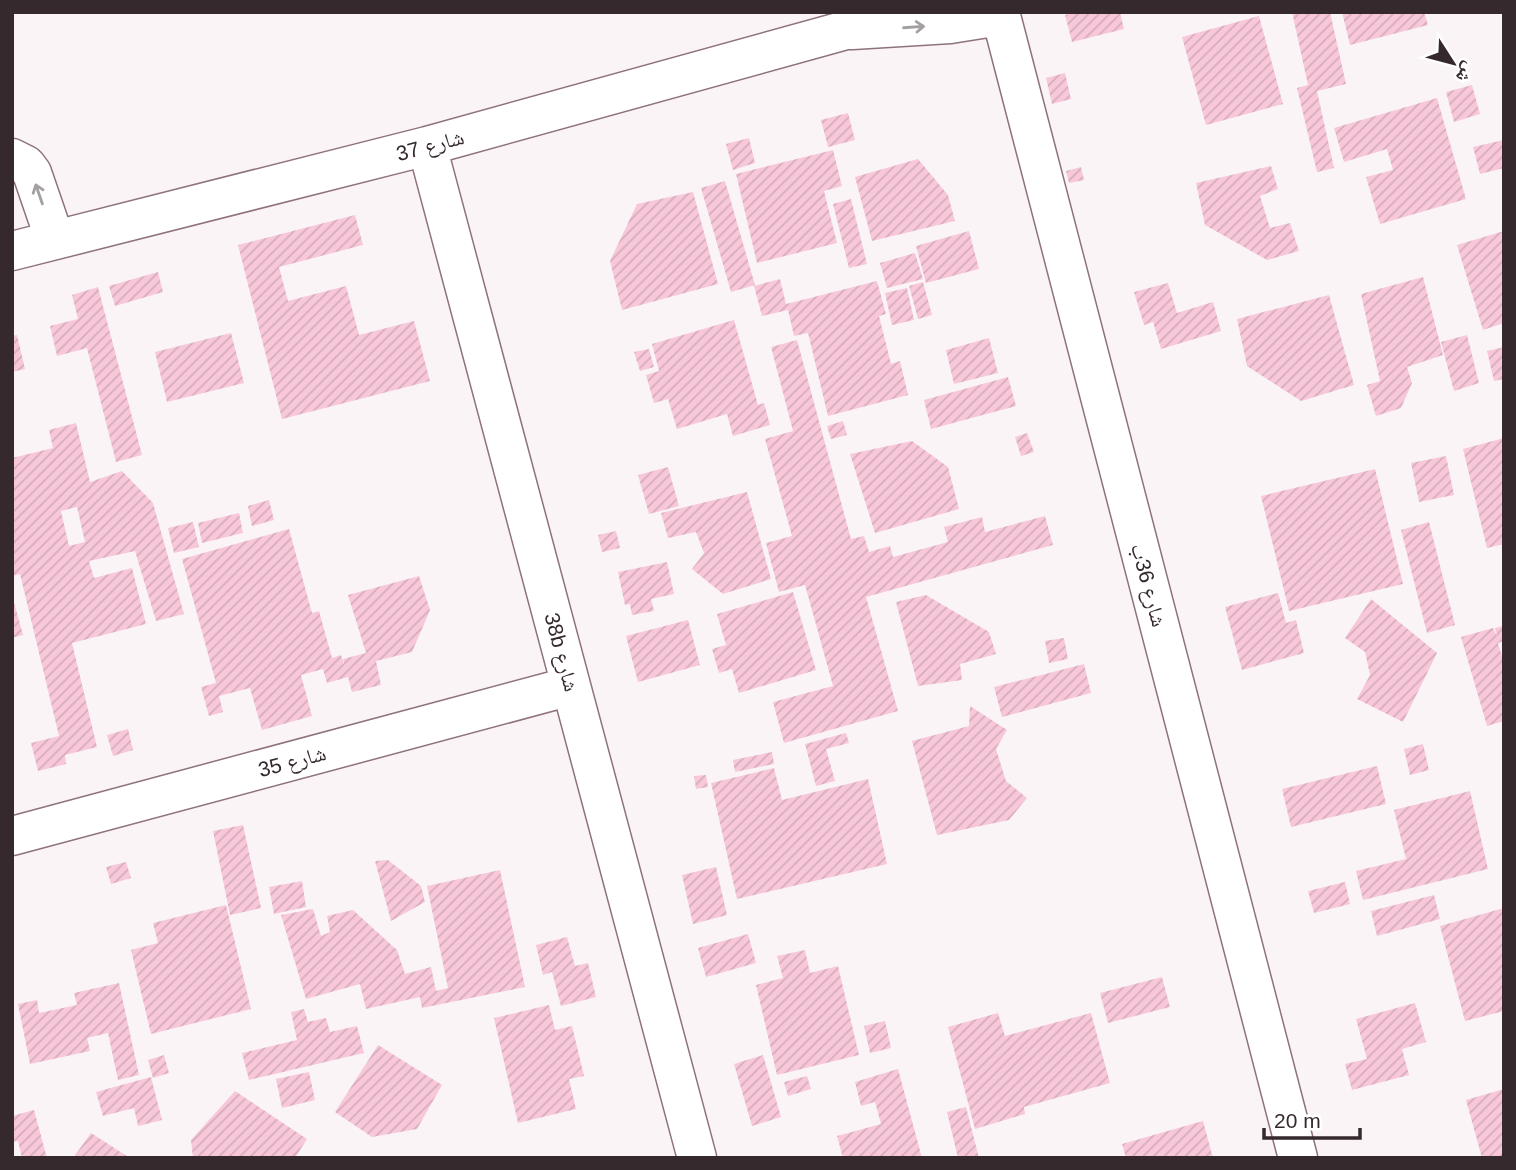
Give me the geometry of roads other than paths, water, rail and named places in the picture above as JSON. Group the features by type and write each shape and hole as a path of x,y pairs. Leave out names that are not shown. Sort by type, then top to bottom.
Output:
{"street":[{"name":"شارع 37","path":"12,251 427,146 846,30 881,12"},
{"name":"شارع 37","path":"846,30 950,24 1000,14"},
{"name":"شارع 36ب","path":"1000,14 1298,1158"},
{"name":"38b شارع","path":"427,146 697,1158"},
{"path":"12,158 26,165 32,173 55,240"},
{"name":"شارع 35","path":"12,836 571,685"}]}
